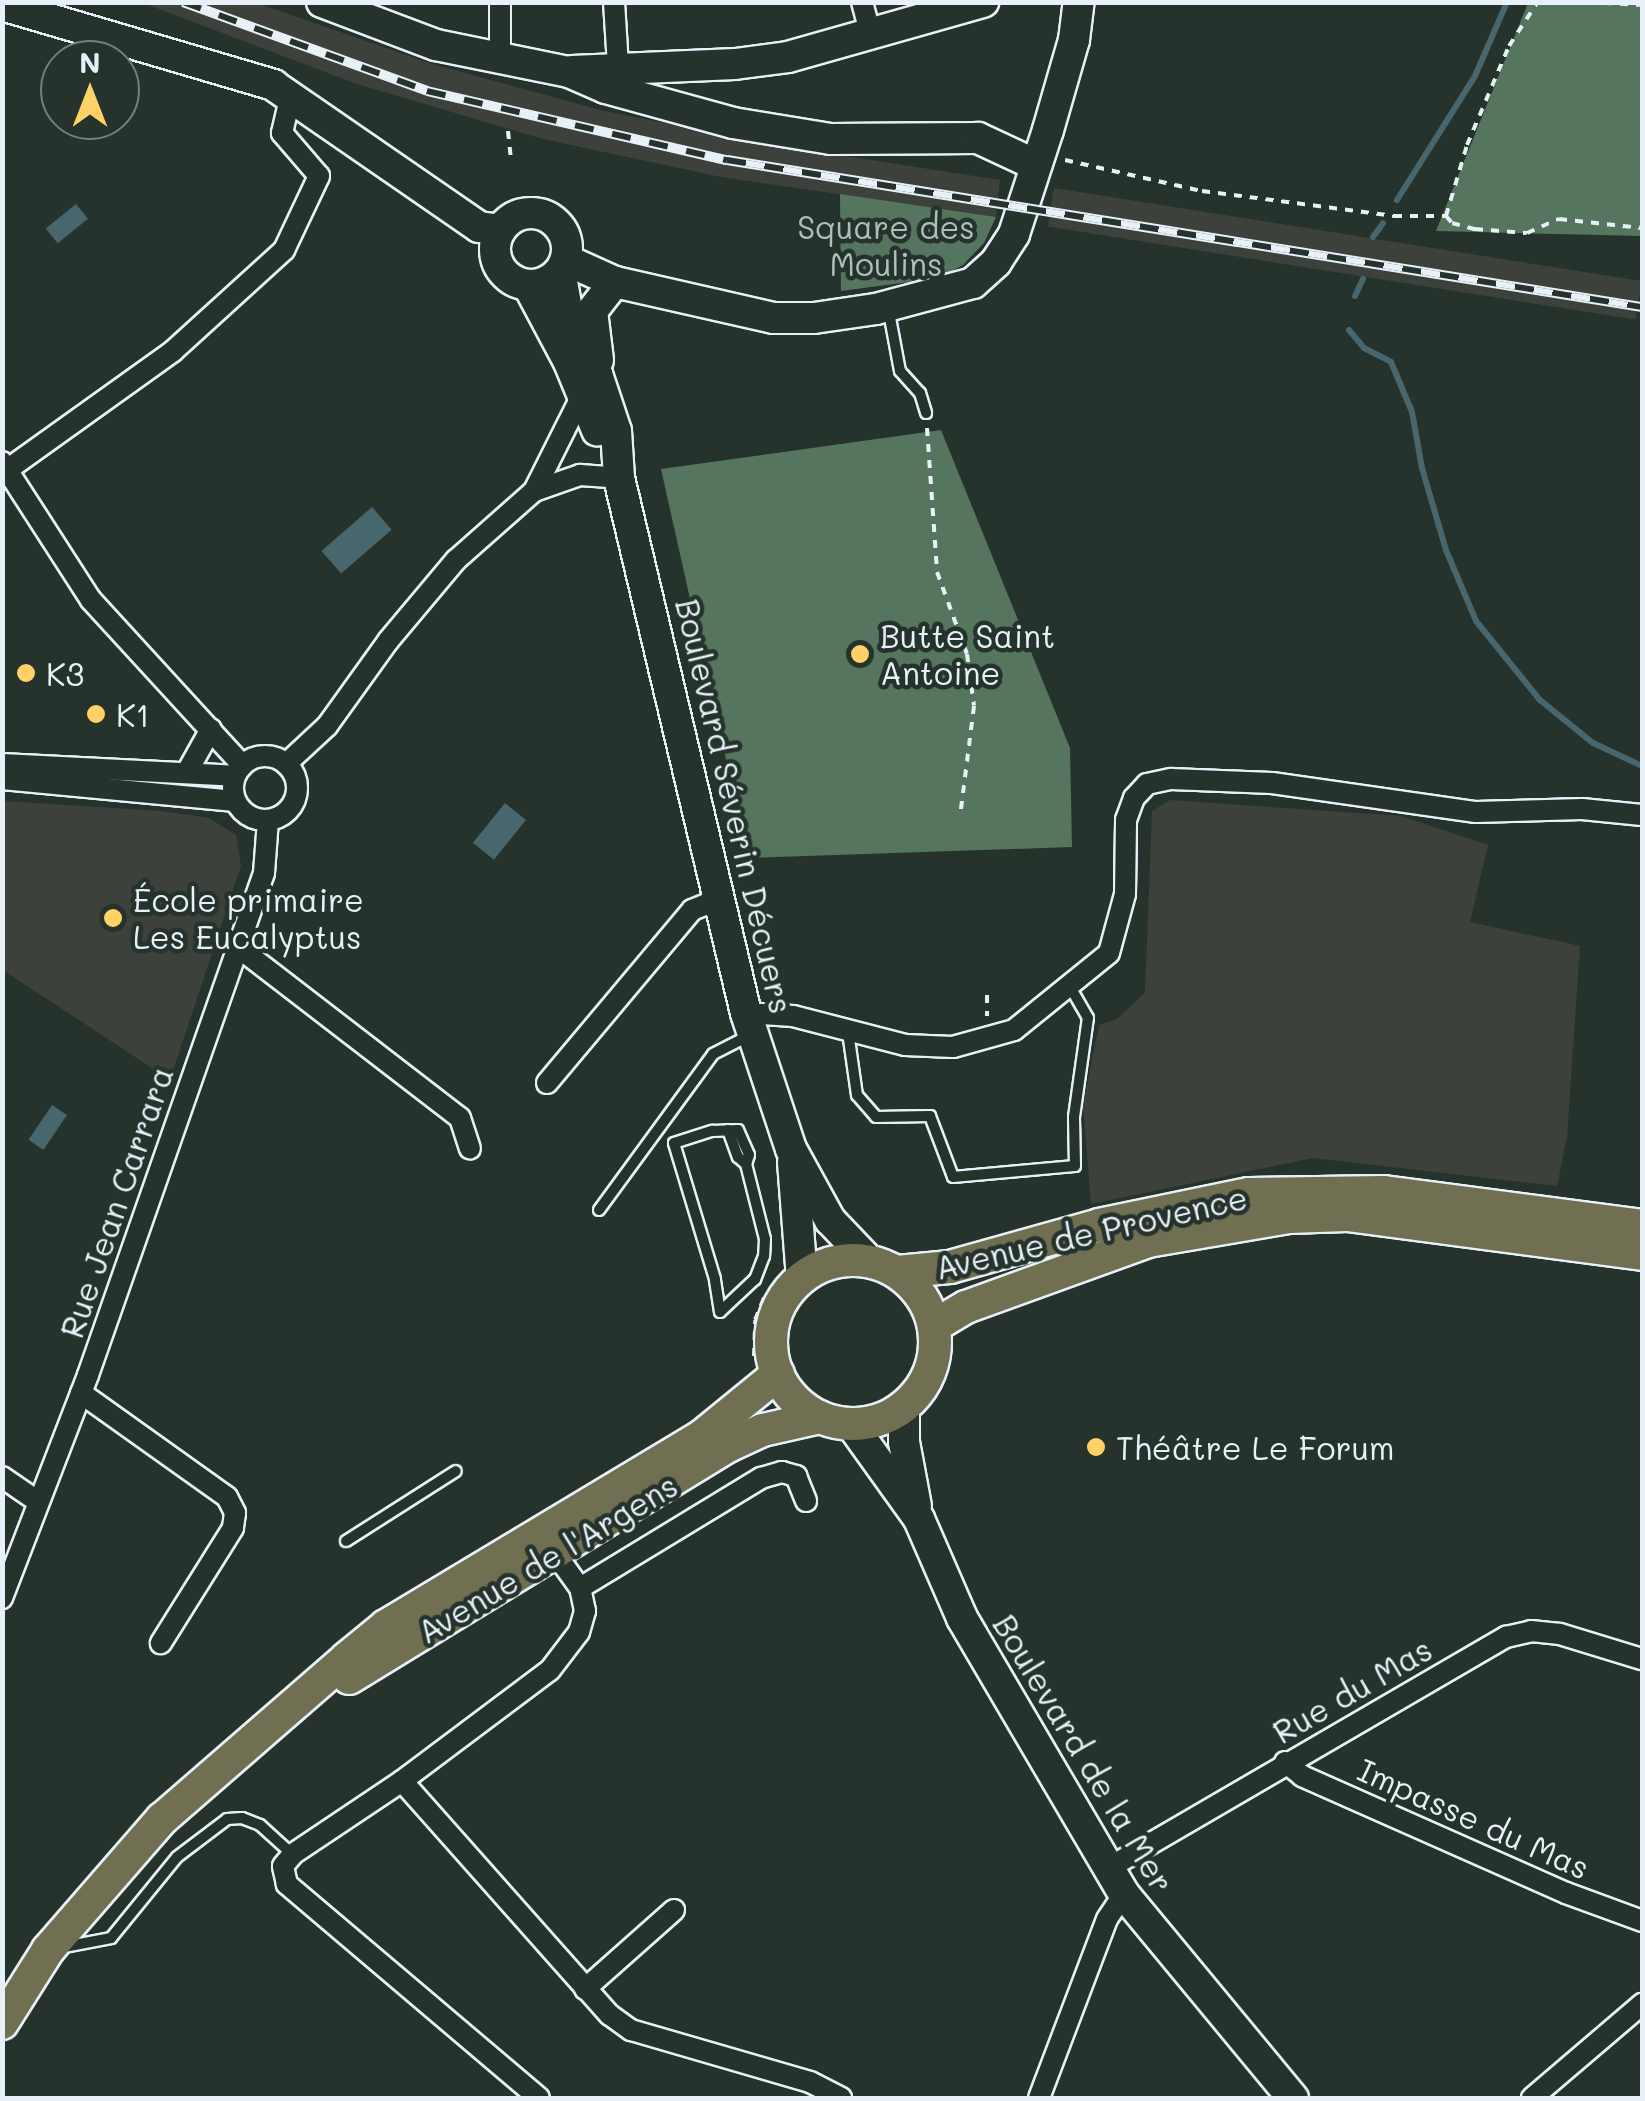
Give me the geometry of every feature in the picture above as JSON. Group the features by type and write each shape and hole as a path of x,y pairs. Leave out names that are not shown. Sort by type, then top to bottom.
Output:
{"main road":[{"name":"Avenue de Provence","path":"883,1267 950,1267 1099,1225 1249,1194 1384,1192 1642,1226"},
{"name":"Avenue de Provence","path":"934,1326 966,1306 1148,1241 1289,1217 1347,1215 1642,1254"},
{"path":"822,1266 883,1267 927,1305 934,1326 933,1362 927,1379 904,1406 888,1416 836,1421 795,1400 778,1374 772,1353 774,1322 787,1293 822,1266"},
{"name":"Avenue de l'Argens","path":"547,1543 702,1436 778,1374"},
{"name":"Avenue de l'Argens","path":"2,2023 48,1950 162,1819 386,1626 762,1430 836,1421"}],"street":[{"path":"322,2 436,45 569,72 606,88 733,123 831,139 978,138 1038,160"},
{"path":"500,2 500,60"},
{"path":"614,2 618,66"},
{"path":"862,2 871,36"},
{"path":"563,266 614,282 774,318 814,318 888,306 973,283 996,262 1014,234 1074,40 1079,2"},
{"path":"569,72 618,66 735,64 871,36 981,3"},
{"path":"2,6 228,69 291,95 479,227 500,230"},
{"path":"234,800 238,771 211,730 90,600 5,466 174,350 271,266 294,234 319,176 282,133 291,95"},
{"path":"529,212 552,218 566,237 563,266 551,279 528,285 506,275 499,265 496,242 500,230 508,221 529,212"},
{"name":"Boulevard Séverin Décuers","path":"563,266 568,315 590,384"},
{"path":"286,764 327,726 388,641 456,560 534,491 590,384 592,310 614,282"},
{"name":"Boulevard Séverin Décuers","path":"528,285 616,431 620,478 672,688 717,900 750,1024 792,1149 830,1220 883,1267"},
{"path":"534,491 580,476 620,478"},
{"path":"187,772 211,730"},
{"path":"2,764 238,771 265,756 286,764 294,773 296,796 291,807 268,820 254,819 234,800 2,780"},
{"path":"750,1024 792,1016 905,1046 953,1047 986,1041 1014,1030 1109,953 1119,928 1125,894 1126,820 1134,798 1147,784 1171,779 1272,782 1476,812 1582,809 1642,815"},
{"name":"Rue Jean Carrara","path":"2,1598 81,1392 264,873 268,820"},
{"path":"547,1083 692,910 717,900"},
{"path":"238,947 460,1118 470,1148"},
{"name":"Boulevard Séverin Décuers","path":"792,1149 802,1278"},
{"path":"81,1392 228,1497 235,1513 232,1528 161,1643"},
{"name":"Boulevard de la Mer","path":"904,1406 904,1442 919,1518 962,1618 1116,1882 1293,2098"},
{"name":"Boulevard de la Mer","path":"836,1421 919,1518"},
{"path":"580,1588 762,1478 782,1472 796,1476 806,1502"},
{"path":"2,1477 37,1501"},
{"path":"538,2098 286,1884 288,1860 550,1670 579,1632 585,1610 580,1588 547,1543"},
{"name":"Rue du Mas","path":"1116,1882 1285,1762 1506,1637 1531,1631 1560,1634 1642,1659"},
{"name":"Impasse du Mas","path":"1285,1762 1319,1784 1566,1893 1642,1921"},
{"path":"402,1781 585,1990 631,2030 810,2082 841,2098"},
{"path":"1040,2098 1107,1919 1116,1882"},
{"path":"585,1990 674,1910"},
{"path":"1532,2098 1642,2004"}],"lane":[{"path":"888,306 900,371 920,393 926,413"},
{"path":"848,1030 857,1095 876,1117 930,1116 953,1177 1075,1166 1074,1117 1088,1018 1070,987"},
{"path":"599,1210 714,1054 750,1024"},
{"path":"728,1130 742,1132 749,1155 746,1164 765,1239 764,1256 756,1279 720,1312 715,1279 674,1144 728,1130"},
{"path":"346,1541 456,1471"},
{"path":"48,1950 111,1938 177,1858 228,1819 242,1818 260,1825 288,1860"}],"path":[{"path":"1446,216 1488,92 1510,46 1537,4 1564,2"},
{"path":"1588,2 1642,5"},
{"path":"508,131 511,160"},
{"path":"1038,160 1202,191 1394,216 1446,216"},
{"path":"1446,216 1452,224 1475,229 1526,233 1559,219 1642,228"},
{"path":"926,413 937,572 967,654 974,706 960,817"},
{"path":"746,1402 755,1368 756,1320 768,1288"}],"shaded area":[{"path":"143,3 257,3 432,64 604,111 787,147 1000,180 996,217 721,177 543,139 354,83"},
{"path":"1054,188 1642,281 1636,320 1048,227"},
{"path":"1170,800 1401,816 1488,845 1470,922 1580,946 1567,1137 1557,1186 1313,1158 1091,1204 1083,1105 1099,1025 1117,1019 1145,993 1152,811"},
{"name":"École primaire Les Eucalyptus","path":"5,801 209,818 236,835 241,866 170,1080 3,970"}],"green space":[{"path":"1528,3 1642,3 1642,236 1436,231"},
{"name":"Square des Moulins","path":"840,194 996,217 984,243 963,265 939,278 841,291"},
{"path":"941,430 1070,748 1072,847 748,858 661,469"}],"water":[{"path":"76,204 88,219 58,243 46,229"},
{"path":"372,507 392,530 341,574 321,551"},
{"path":"505,803 526,820 494,860 473,843"},
{"path":"52,1105 67,1115 43,1150 29,1140"}],"waterway":[{"path":"1397,200 1475,76 1507,2"},
{"path":"1373,237 1383,223"},
{"path":"1355,296 1363,279"},
{"path":"1349,330 1364,348 1391,362 1412,412 1422,468 1446,550 1476,621 1540,700 1593,743 1642,766"}],"railway":[{"path":"183,2 427,91 727,160 1642,307"}],"place":[{"name":"Butte Saint Antoine","path":"860,654"},
{"name":"K3","path":"26,673"},
{"name":"K1","path":"96,714"},
{"name":"École primaire Les Eucalyptus","path":"113,918"},
{"name":"Théâtre Le Forum","path":"1096,1447"}]}
